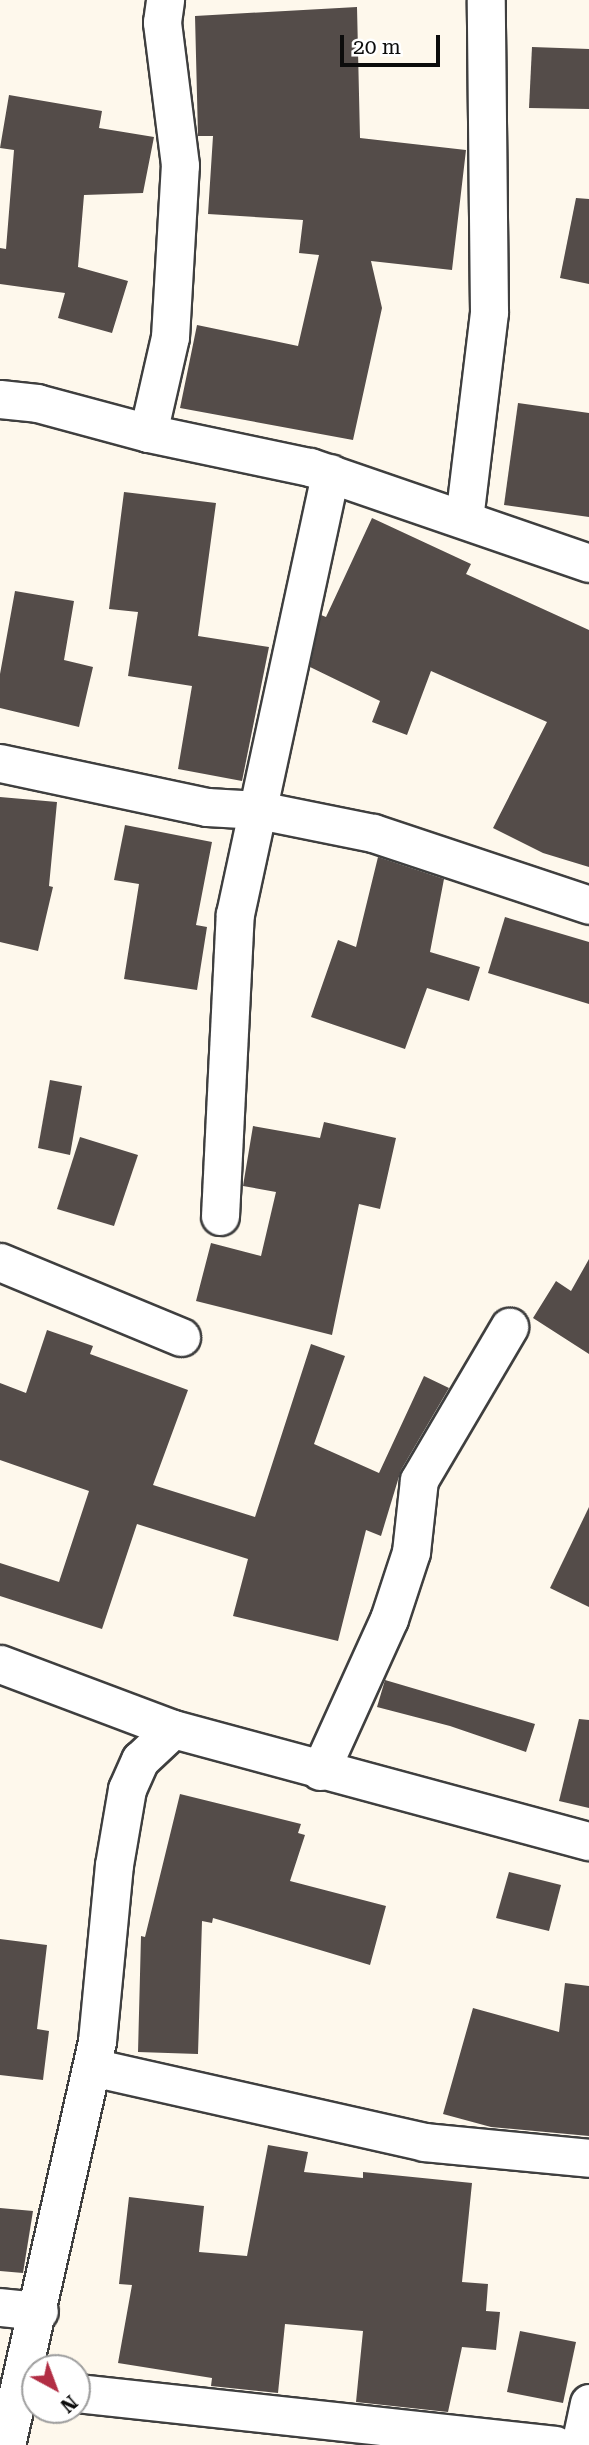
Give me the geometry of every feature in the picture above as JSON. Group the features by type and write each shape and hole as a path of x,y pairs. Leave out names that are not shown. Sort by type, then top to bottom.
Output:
{"street":[{"path":"148,433 170,337 180,165 162,22 165,0"},
{"path":"464,519 489,312 486,0"},
{"path":"0,399 37,403 148,433 330,473 589,563"},
{"path":"220,1216 235,914 330,473"},
{"path":"0,763 207,807 259,810 373,833 589,905"},
{"path":"0,1262 181,1337"},
{"path":"320,1771 389,1619 411,1552 419,1480 509,1327"},
{"path":"0,1664 173,1729 589,1842"},
{"path":"32,2354 38,2311 92,2067 114,1865 127,1789 140,1760 173,1729"},
{"path":"92,2067 424,2142 589,2158"},
{"path":"0,2306 38,2311"},
{"path":"91,2395 555,2445"},
{"path":"580,2445 589,2403"},
{"path":"6,2445 21,2406"}],"building":[{"path":"357,7 360,138 466,150 452,270 371,261 382,308 353,440 180,408 197,325 298,346 319,255 299,253 303,220 208,214 213,136 198,136 195,16"},
{"path":"532,47 589,49 589,109 529,108"},
{"path":"9,95 102,111 99,128 154,137 143,193 84,195 78,267 128,281 112,333 58,318 65,293 0,284 0,248 6,249 14,150 0,148"},
{"path":"576,198 589,199 589,284 560,278"},
{"path":"518,403 589,413 589,517 504,505"},
{"path":"124,492 216,503 198,636 269,647 242,781 178,769 192,686 128,676 138,612 109,609"},
{"path":"372,518 471,564 466,574 589,630 589,867 543,853 493,828 547,722 431,671 407,735 372,722 380,701 310,667 321,615 326,617"},
{"path":"15,591 74,601 64,660 93,667 79,727 0,708 0,674"},
{"path":"0,797 57,802 49,886 53,887 38,951 0,942"},
{"path":"125,825 212,842 196,925 207,927 197,990 124,979 139,884 114,880"},
{"path":"378,857 444,879 430,952 480,967 469,1001 427,988 405,1049 311,1017 338,940 356,947"},
{"path":"505,917 589,942 589,1004 488,973"},
{"path":"50,1080 82,1086 70,1155 38,1148"},
{"path":"324,1122 396,1138 380,1209 359,1204 332,1335 196,1301 211,1243 261,1256 276,1192 243,1186 253,1126 320,1138"},
{"path":"80,1137 138,1155 114,1226 57,1209"},
{"path":"589,1259 589,1354 533,1318 556,1281 571,1291"},
{"path":"47,1330 93,1346 90,1354 188,1390 153,1485 255,1517 311,1344 345,1356 314,1444 379,1473 424,1376 449,1388 401,1470 381,1536 366,1530 338,1641 233,1616 248,1559 137,1524 102,1629 0,1596 0,1563 59,1582 89,1491 0,1460 0,1383 26,1393"},
{"path":"589,1507 589,1607 550,1588"},
{"path":"385,1680 535,1724 526,1752 450,1726 377,1707"},
{"path":"579,1719 589,1720 589,1808 559,1801"},
{"path":"180,1794 301,1824 298,1833 305,1835 290,1881 386,1906 370,1965 213,1918 212,1923 202,1921 198,2054 138,2052 141,1936 145,1937"},
{"path":"509,1872 561,1885 549,1931 496,1918"},
{"path":"0,1939 47,1945 37,2029 49,2031 43,2080 0,2075"},
{"path":"565,1983 589,1986 589,2136 491,2127 443,2114 473,2008 559,2032"},
{"path":"268,2145 308,2152 304,2172 363,2178 363,2172 472,2183 462,2282 488,2284 486,2311 500,2312 496,2350 462,2347 448,2412 356,2402 363,2331 285,2324 278,2393 211,2386 212,2378 118,2363 132,2285 119,2284 129,2197 204,2206 199,2252 247,2256"},
{"path":"0,2208 33,2211 23,2273 0,2271"},
{"path":"520,2331 576,2342 563,2403 507,2392"}]}
